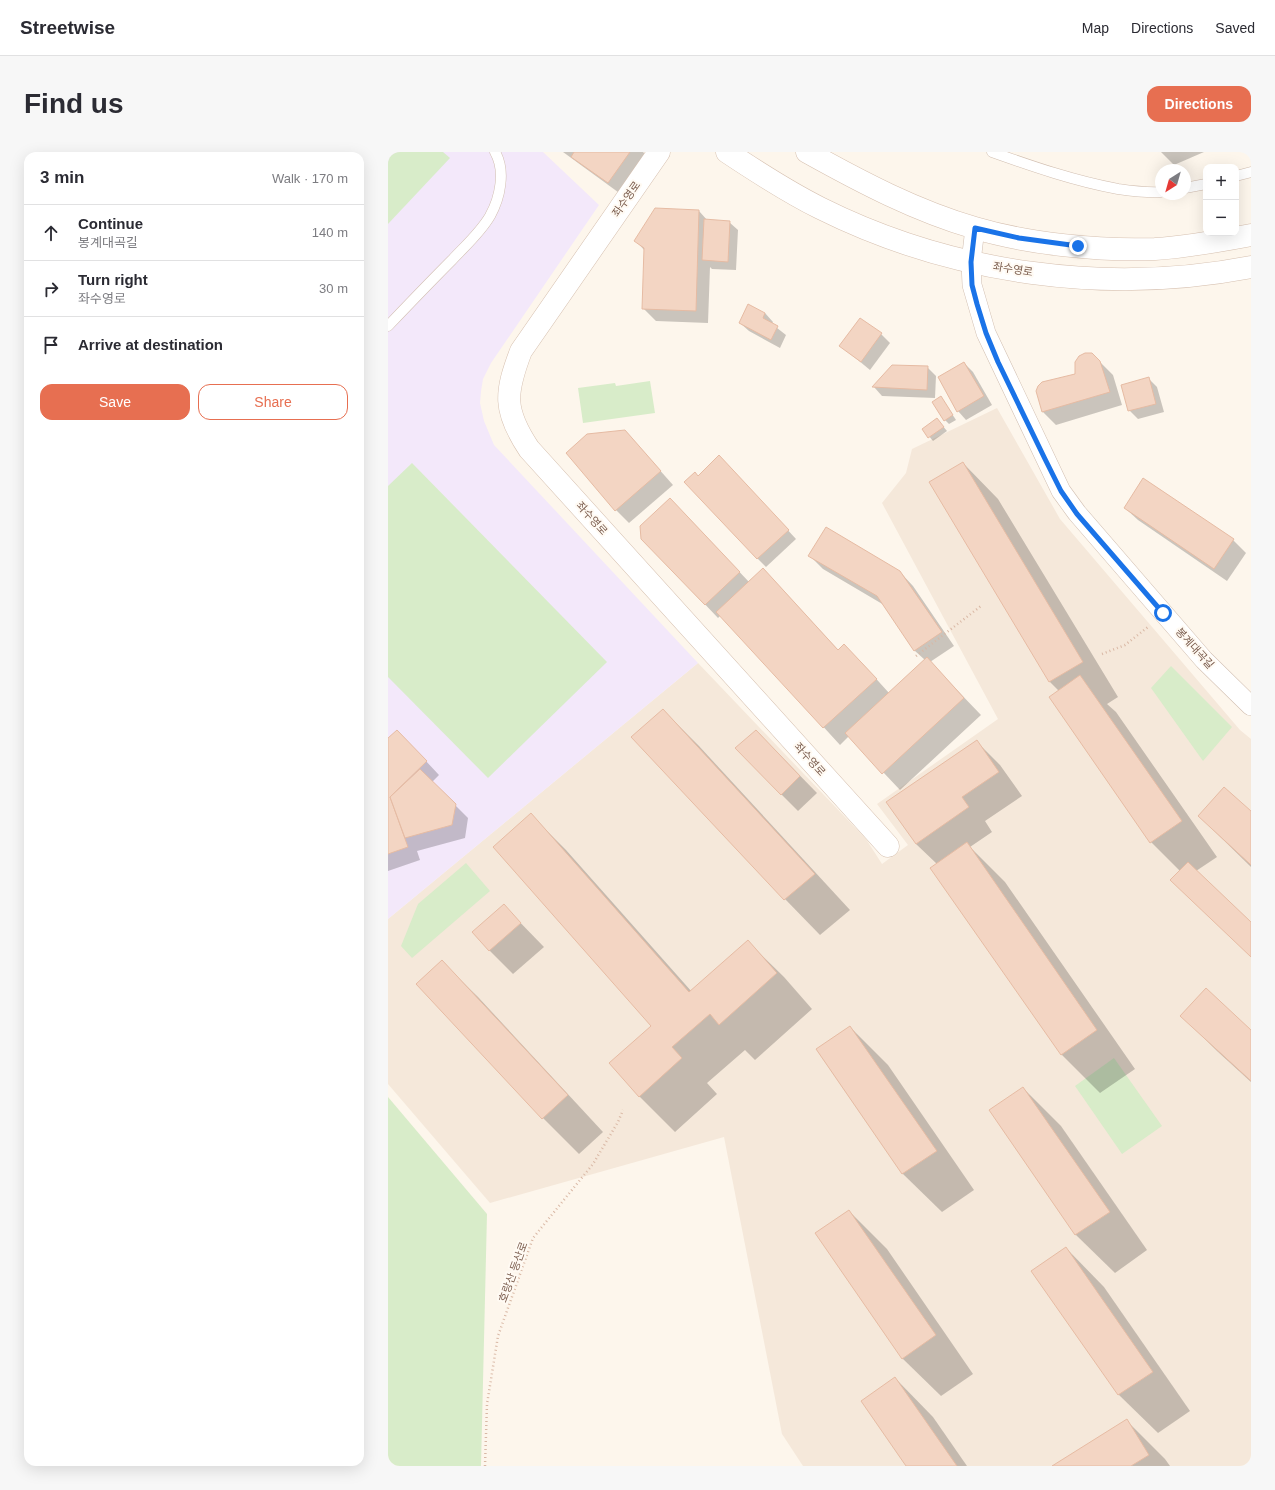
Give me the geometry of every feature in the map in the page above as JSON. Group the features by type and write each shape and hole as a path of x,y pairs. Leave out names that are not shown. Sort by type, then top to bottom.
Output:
{"street":[{"name":"좌수영로","path":"659,152 521,350 512,374 509,391 509,410 516,430 529,449 888,846"},
{"name":"좌수영로","path":"727,152 760,174 821,209 901,242 971,262 1042,274 1118,279 1172,279 1251,267"},
{"path":"807,152 861,182 913,206 975,228 1019,238 1078,246 1147,248 1213,243 1251,236"},
{"name":"봉계대곡길","path":"975,228 971,262 972,285 986,333 1061,491 1077,514 1204,660 1251,706"}],"lane":[{"path":"388,326 477,234 490,216 498,194 501,175 498,158 495,152"},
{"path":"992,152 1058,176 1096,185 1143,192 1155,192"},
{"path":"1239,175 1251,172"},
{"path":"1191,187 1203,185"}],"path":[{"path":"916,656 981,606"},
{"path":"1102,654 1125,645 1150,625"},
{"name":"호랑산 등산로","path":"485,1466 487,1404 498,1336 531,1244 538,1232 593,1164 618,1122 623,1110"}],"shaded area":[{"path":"388,152 543,152 599,205 491,363 483,379 480,403 484,421 494,445 698,663 388,919"},
{"path":"997,408 1060,519 1240,730 1251,739 1251,1466 803,1466 782,1434 724,1137 490,1203 388,1084 388,919 698,663 866,839 882,864 908,845 877,804 998,719 882,503 906,473 912,449"}],"green space":[{"path":"388,152 443,152 450,158 388,224"},
{"path":"650,381 655,413 583,423 578,388 615,383 616,386"},
{"path":"412,463 607,662 488,778 388,677 388,486"},
{"path":"1171,666 1232,727 1203,761 1151,688"},
{"path":"466,863 490,891 412,958 401,946 418,904"},
{"path":"1114,1058 1162,1126 1122,1154 1075,1086"},
{"path":"388,1097 487,1214 481,1466 388,1466"}],"building":[{"path":"574,152 630,152 608,183 571,157"},
{"path":"655,208 699,210 696,311 642,309 644,248 634,241"},
{"path":"704,219 730,221 728,262 702,260"},
{"path":"748,304 765,313 763,318 778,326 771,340 739,323"},
{"path":"860,318 882,333 861,362 839,346"},
{"path":"1085,353 1092,353 1100,361 1110,392 1042,412 1036,391 1038,386 1042,382 1075,374 1075,362 1079,356"},
{"path":"964,362 984,396 957,412 938,377"},
{"path":"892,365 928,366 927,390 872,387"},
{"path":"1149,377 1156,404 1128,411 1121,385"},
{"path":"941,396 953,415 944,421 932,402"},
{"path":"937,418 944,427 928,438 922,429"},
{"path":"625,430 661,471 615,511 566,453 587,434"},
{"path":"719,455 789,530 757,559 684,482 695,472 698,476"},
{"path":"963,462 1083,662 1049,682 929,482"},
{"path":"1143,478 1234,539 1214,569 1124,508"},
{"path":"670,498 740,572 705,605 641,539 640,526"},
{"path":"826,527 900,571 942,632 914,651 877,596 808,556"},
{"path":"763,568 838,650 844,644 877,679 823,728 716,612"},
{"path":"927,657 964,698 882,774 845,733"},
{"path":"1080,675 1182,821 1150,843 1049,697"},
{"path":"663,709 815,874 784,900 631,737"},
{"path":"397,730 427,761 390,797 408,847 388,854 388,738"},
{"path":"756,730 800,776 781,795 735,748"},
{"path":"977,740 999,772 962,797 969,807 916,844 886,802"},
{"path":"420,769 456,804 452,825 405,838 390,797"},
{"path":"1224,787 1251,811 1251,865 1198,816"},
{"path":"531,813 689,992 748,940 777,973 719,1025 710,1014 672,1047 682,1058 639,1097 609,1063 651,1026 493,847"},
{"path":"967,842 1097,1030 1061,1055 930,868"},
{"path":"1188,862 1251,922 1251,957 1170,880"},
{"path":"504,904 521,923 489,951 472,932"},
{"path":"442,960 568,1095 542,1119 416,984"},
{"path":"1206,988 1251,1030 1251,1081 1180,1016"},
{"path":"850,1026 937,1151 902,1174 816,1049"},
{"path":"1023,1087 1110,1212 1075,1235 989,1110"},
{"path":"849,1210 936,1335 902,1359 815,1233"},
{"path":"1066,1247 1153,1372 1118,1395 1031,1271"},
{"path":"895,1377 957,1466 906,1466 861,1401"},
{"path":"1127,1419 1149,1455 1131,1466 1052,1466"}],"route":[{"path":"1078,246 1019,238 975,228 971,262 972,285 986,333 998,362 1061,491 1077,514 1163,613"}]}
